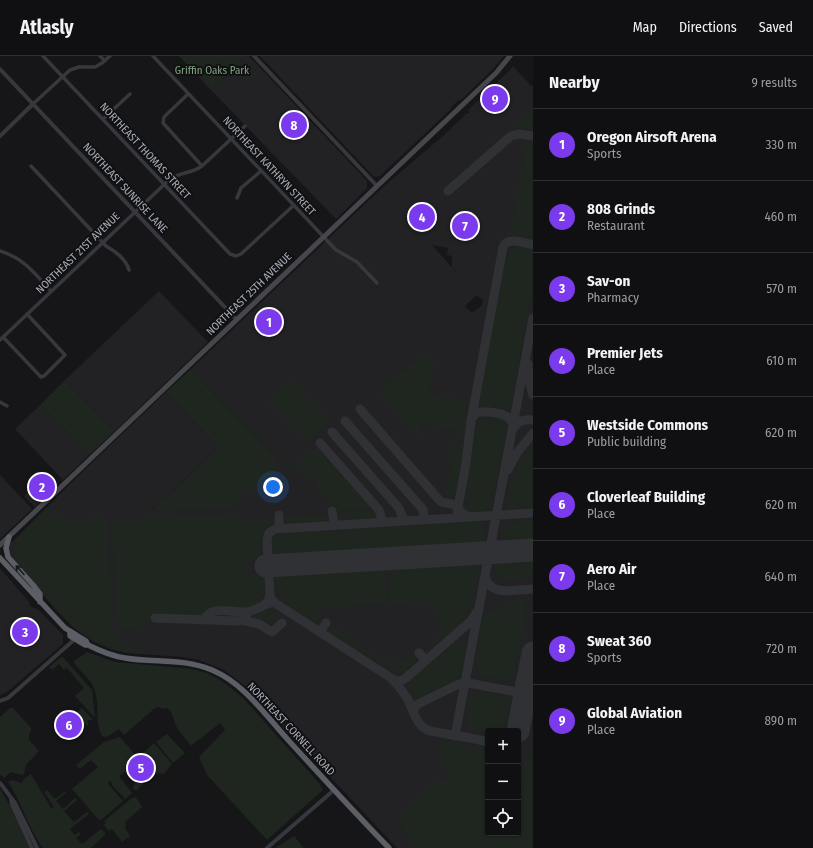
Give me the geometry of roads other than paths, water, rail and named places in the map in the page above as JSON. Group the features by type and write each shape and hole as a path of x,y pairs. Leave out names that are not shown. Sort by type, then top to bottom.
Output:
{"highway":[{"path":"9,537 6,548 8,556 37,589 40,594 40,602"},
{"name":"NORTHEAST CORNELL ROAD","path":"0,558 70,632 70,636 84,645 88,645 104,653 124,658 197,665 213,670 226,677 247,694 389,848"},
{"name":"NORTHEAST CORNELL ROAD","path":"70,632 74,632 88,645"}],"main road":[{"name":"NORTHEAST 25TH AVENUE","path":"0,545 496,73 510,56"}],"street":[{"name":"NORTHEAST THOMAS STREET","path":"43,56 227,252 236,256 243,253 294,206"},
{"path":"100,56 105,61"},
{"path":"0,136 72,68 94,67 105,61 110,56"},
{"name":"NORTHEAST KATHRYN STREET","path":"153,56 324,237 341,254 357,262 377,283"},
{"path":"254,56 377,186"},
{"name":"NORTHEAST SUNRISE LANE","path":"0,69 237,320"},
{"path":"103,119 130,94"},
{"path":"188,94 164,116 163,123 202,166"},
{"name":"NORTHEAST 21ST AVENUE","path":"2,338 164,184 177,174 195,171 202,166 245,126"},
{"path":"31,166 103,242 115,251 127,264 129,270"},
{"path":"237,198 241,188 261,171"},
{"path":"0,251 15,256 24,263 51,291"},
{"path":"2,338 41,377 44,376 64,357 64,354 27,314"},
{"path":"0,402 7,406"},
{"path":"0,701 8,698 75,639"},
{"path":"0,783 15,803 37,848"},
{"path":"267,848 334,790"},
{"path":"11,799 32,848"}],"place":[{"name":"Global Aviation","path":"495,99"},
{"name":"Sweat 360","path":"294,125"},
{"name":"Premier Jets","path":"422,217"},
{"name":"Aero Air","path":"465,226"},
{"name":"Oregon Airsoft Arena","path":"269,322"},
{"name":"808 Grinds","path":"42,487"},
{"name":"Sav-on","path":"25,632"},
{"name":"Cloverleaf Building","path":"69,725"},
{"name":"Westside Commons","path":"141,768"}],"park label":[{"name":"Griffin Oaks Park","path":"212,70"}]}
